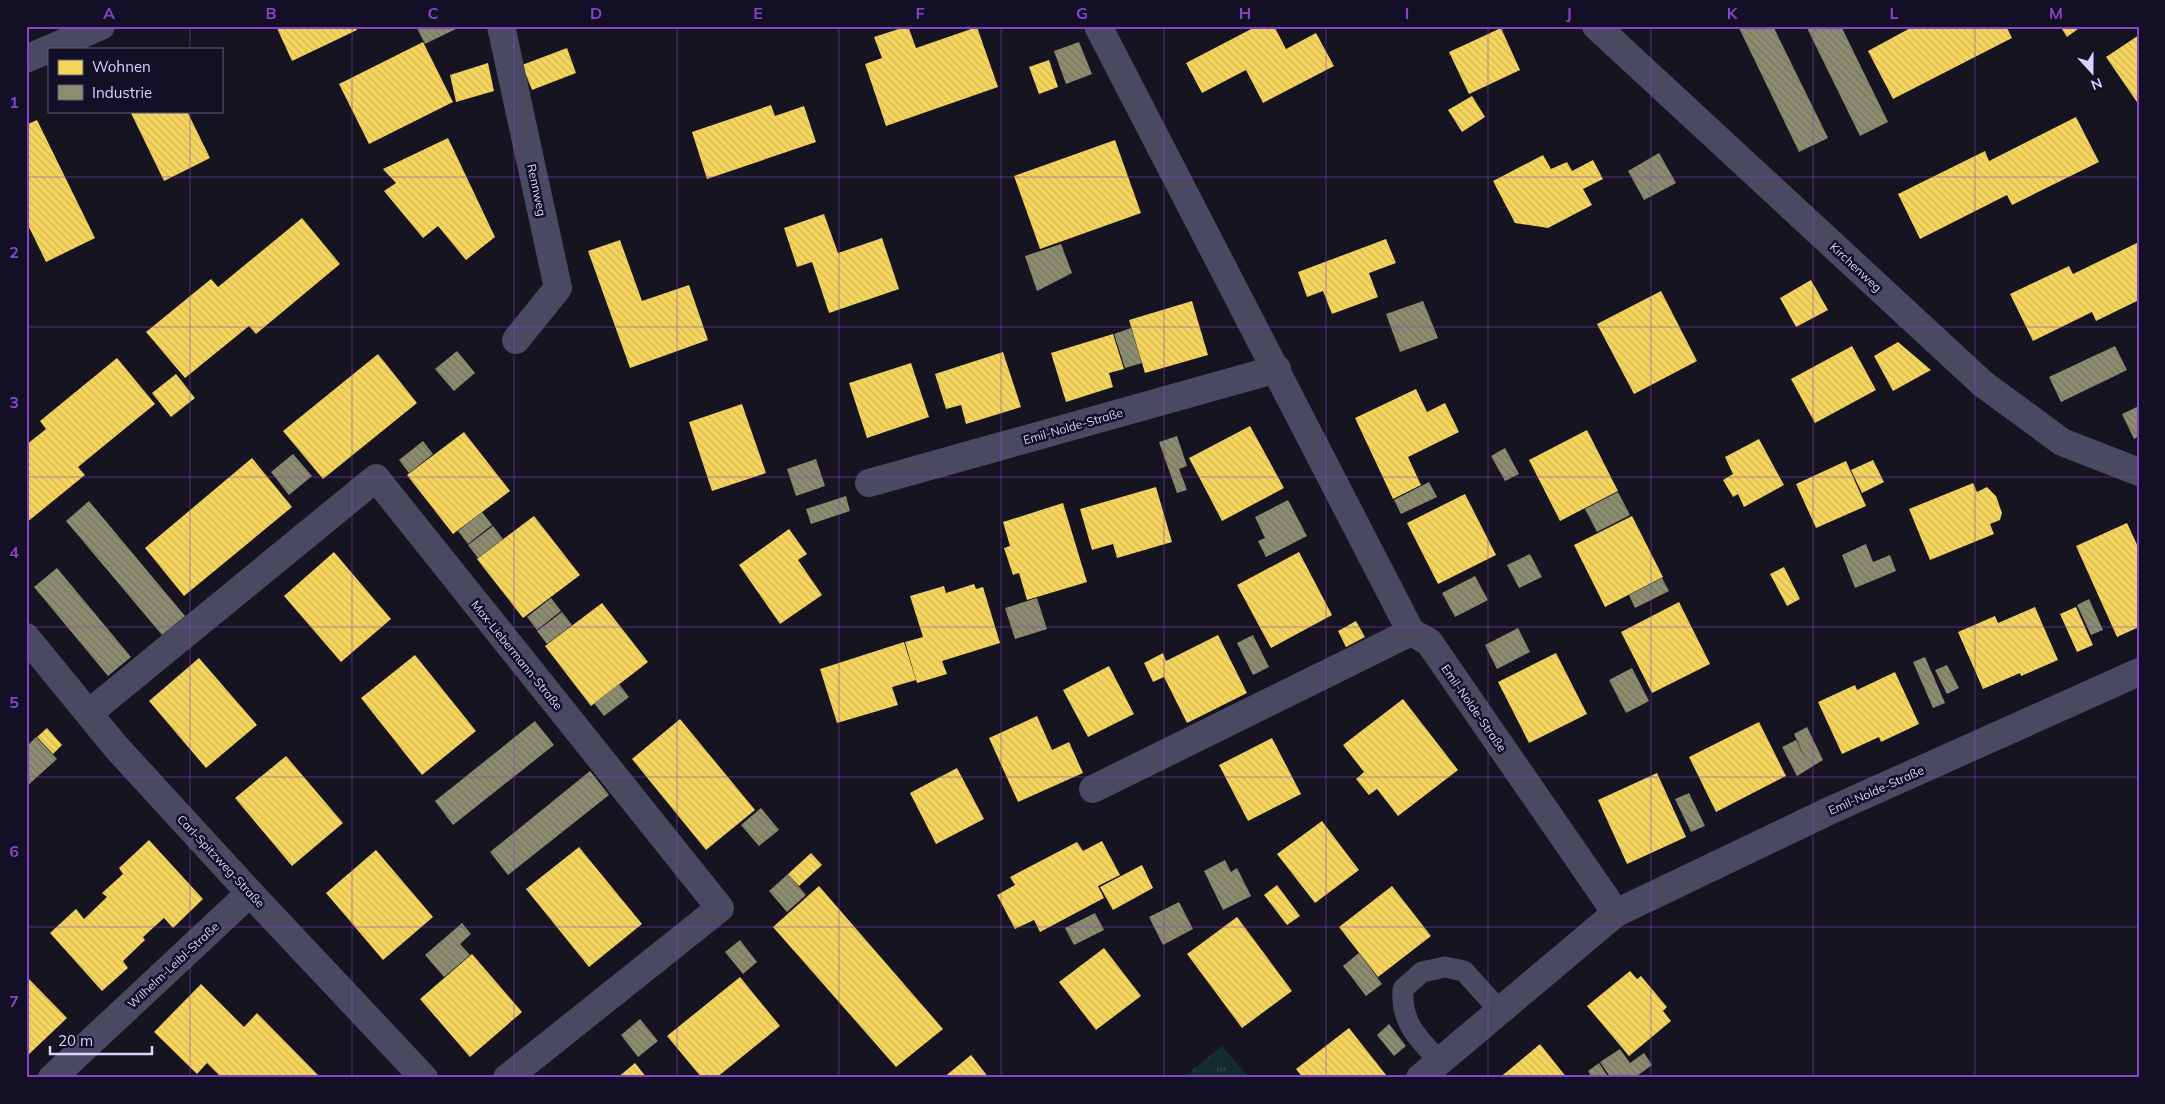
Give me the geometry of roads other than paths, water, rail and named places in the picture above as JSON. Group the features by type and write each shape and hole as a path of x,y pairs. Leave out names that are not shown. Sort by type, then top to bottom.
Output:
{"street":[{"path":"51,48 101,26"},
{"name":"Rennweg","path":"501,26 558,288 516,340"},
{"name":"Emil-Nolde-Straße","path":"1098,26 1277,369 1411,632 1429,642 1616,913"},
{"name":"Kirchenweg","path":"1596,26 1983,384 2062,442 2139,472"},
{"path":"26,59 48,49"},
{"name":"Emil-Nolde-Straße","path":"869,482 1277,369"},
{"name":"Max-Liebermann-Straße","path":"89,714 376,478 720,908 507,1078"},
{"path":"1093,789 1411,632"},
{"name":"Carl-Spitzweg-Straße","path":"26,637 116,747 424,1078"},
{"name":"Emil-Nolde-Straße","path":"1429,1069 1616,913 1829,810 2139,672"},
{"name":"Wilhelm-Leibl-Straße","path":"52,1078 250,893"}],"lane":[{"path":"1429,1069 1408,1025 1402,1005 1403,988 1422,972 1444,967 1464,971 1499,1010"}]}
